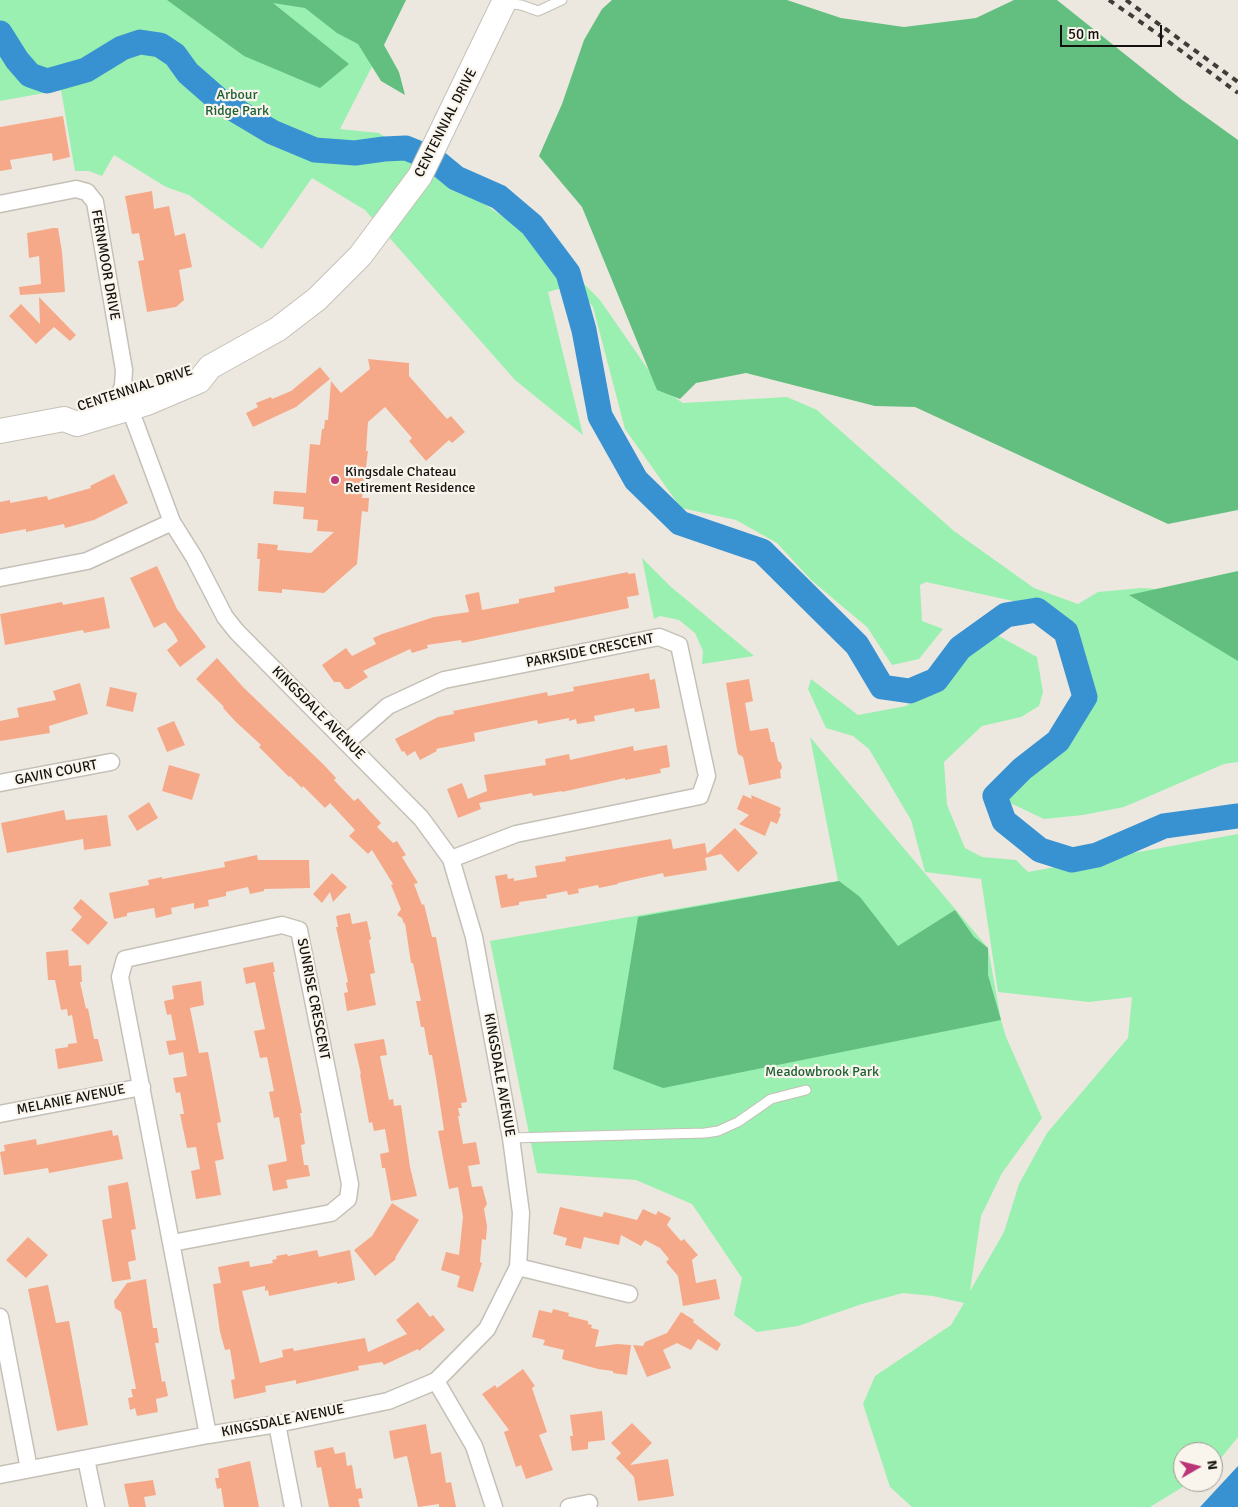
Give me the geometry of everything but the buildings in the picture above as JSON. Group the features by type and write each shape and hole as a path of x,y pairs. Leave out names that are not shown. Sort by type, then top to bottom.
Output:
{"main road":[{"name":"CENTENNIAL DRIVE","path":"0,431 64,419 77,424 124,403 199,381 210,367 278,329 316,299 360,256 420,176 504,2"}],"street":[{"name":"FERNMOOR DRIVE","path":"0,204 76,189 87,192 94,202 124,377 124,403"},
{"name":"KINGSDALE AVENUE","path":"0,1475 208,1435 276,1424 388,1401 436,1381 487,1329 518,1268 521,1212 511,1138 474,937 451,859 421,818 237,632 225,617 194,557 172,522 124,403"},
{"path":"0,578 87,561 172,522"},
{"name":"PARKSIDE CRESCENT","path":"347,742 388,706 444,680 659,637 679,645 708,776 700,796 516,834 451,859"},
{"name":"GAVIN COURT","path":"0,783 111,762"},
{"name":"SUNRISE CRESCENT","path":"172,1243 331,1214 348,1198 350,1184 299,930 282,925 126,959 120,977 208,1435"},
{"name":"MELANIE AVENUE","path":"0,1114 142,1087"},
{"path":"518,1268 630,1294"},
{"path":"0,1318 29,1469"},
{"path":"436,1381 474,1446 494,1507"},
{"path":"276,1424 293,1507"},
{"path":"86,1459 96,1507"},
{"path":"569,1507 589,1503"}],"lane":[{"path":"504,2 538,11 562,0"},
{"path":"511,1138 706,1133 718,1131 738,1122 771,1099 806,1090"}],"green space":[{"name":"Arbour Ridge Park","path":"0,0 406,0 340,129 379,133 545,245 600,300 661,388 683,403 787,397 817,410 954,531 1034,588 1078,604 1098,592 1141,588 1206,592 1238,601 1238,762 1224,764 1124,807 1083,815 1044,819 1008,802 1000,789 1006,773 1073,717 1084,698 1080,659 1053,615 1036,606 926,582 920,585 922,621 943,629 919,659 892,665 867,627 811,580 777,543 736,520 681,508 625,429 593,307 576,284 548,292 583,435 515,380 365,210 312,178 262,249 189,195 166,187 114,155 102,176 89,171 75,171 61,90 0,101"},
{"path":"167,0 406,0 384,45 399,72 405,95 381,81 358,44 337,33 305,8 273,3 349,64 320,88 244,56"},
{"path":"612,0 787,0 841,18 904,27 976,18 1014,0 1057,0 1181,99 1238,140 1238,510 1168,524 915,407 875,406 746,373 696,383 680,399 657,390 582,207 539,156 562,104 584,40 602,9"},
{"path":"642,558 670,586 754,656 702,664 703,651 695,633 679,620 660,616 654,619"},
{"path":"1238,571 1238,661 1129,595"},
{"name":"Meadowbrook Park","path":"988,630 1037,657 1043,692 1039,706 1021,717 982,726 944,762 947,805 965,848 982,857 1016,860 1028,872 1238,834 1238,1437 1223,1456 1223,1442 1173,1442 1173,1492 1175,1492 1150,1507 912,1507 890,1487 863,1404 875,1376 951,1325 964,1303 933,1296 903,1293 862,1304 798,1326 757,1332 734,1315 742,1278 692,1204 636,1180 537,1173 490,941 838,881 810,737 988,948 1001,1020 1006,1037 1042,1118 1002,1173 981,1216 970,1291 1004,1232 1019,1184 1047,1133 1128,1038 1132,997 1089,1002 998,992 981,879 925,872 911,820 869,749 853,736 826,728 808,689 811,679 858,715 906,706 930,691 938,670 964,642"},
{"path":"839,881 860,897 898,946 955,910 974,937 988,948 988,975 1001,1020 663,1088 613,1069 638,917"}],"water":[{"path":"1238,1466 1238,1507 1200,1507 1214,1492 1223,1492 1223,1482"}],"waterway":[{"path":"0,33 17,60 30,75 47,81 86,70 122,48 140,42 160,45 175,55 188,73 220,101 272,132 315,150 355,153 406,148 433,159 456,178 499,197 532,225 568,273 584,330 600,416 636,480 680,523 762,551 857,645 882,687 910,691 936,680 960,648 1006,615 1037,610 1066,632 1085,697 1058,741 1022,769 995,796 1004,821 1040,850 1072,860 1097,855 1164,826 1238,816"}],"railway":[{"path":"1109,0 1238,93"},
{"path":"1126,0 1238,82"}],"place":[{"name":"Kingsdale Chateau Retirement Residence","path":"335,480"}]}
